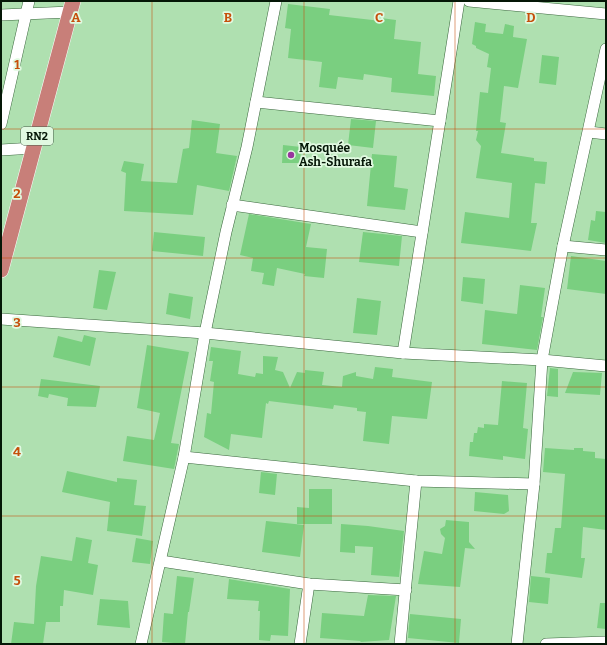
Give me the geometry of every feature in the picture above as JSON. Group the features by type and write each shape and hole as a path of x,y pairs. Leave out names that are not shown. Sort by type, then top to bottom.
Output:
{"highway":[{"name":"RN2","path":"1,270 71,6"}],"street":[{"path":"1,124 29,1"},
{"path":"141,644 184,458 205,333 232,205 256,102 276,1"},
{"path":"403,353 459,1"},
{"path":"470,1 530,4 606,14"},
{"path":"1,15 27,14 71,6"},
{"path":"517,644 534,484 542,360 563,246 606,49"},
{"path":"256,102 440,121"},
{"path":"589,132 606,134"},
{"path":"1,150 34,148"},
{"path":"232,205 422,232"},
{"path":"563,246 606,250"},
{"path":"1,319 205,333 403,353 542,360 606,366"},
{"path":"184,458 416,481 534,484"},
{"path":"400,644 416,481"},
{"path":"161,561 309,584 406,590"},
{"path":"300,644 309,584"},
{"path":"546,644 606,642"}],"building":[{"path":"288,4 330,9 329,15 381,21 381,18 396,20 394,39 421,42 418,74 436,76 434,96 391,92 392,78 364,74 363,80 338,77 336,89 319,87 322,62 288,58 291,29 285,28"},
{"path":"475,22 486,24 485,32 503,34 505,24 514,26 513,37 527,39 518,88 504,86 500,122 506,123 501,153 534,158 534,161 547,162 545,184 535,183 531,223 537,223 531,251 461,243 465,212 509,218 512,183 476,178 481,146 476,140 478,131 476,131 480,92 488,93 491,68 487,67 489,54 476,48 476,46 472,44"},
{"path":"542,55 559,57 556,85 539,83"},
{"path":"351,119 376,121 373,148 348,145"},
{"path":"192,120 220,124 216,153 237,156 229,191 197,185 193,215 124,211 126,173 121,171 124,161 144,164 141,181 177,183 183,149 189,148"},
{"name":"Mosquée Ash-Shurafa","path":"283,145 301,147 300,163 282,163"},
{"path":"372,154 397,156 394,187 408,189 405,210 367,206"},
{"path":"596,211 606,212 606,243 588,240 591,220 595,221"},
{"path":"249,214 311,224 306,247 327,249 324,278 304,276 305,274 277,268 274,286 262,284 264,273 251,271 253,258 240,255"},
{"path":"154,232 205,237 203,256 152,251"},
{"path":"363,232 402,236 399,266 359,262"},
{"path":"571,256 606,261 606,294 567,289"},
{"path":"99,270 116,272 107,310 93,308"},
{"path":"463,277 485,279 483,304 461,301"},
{"path":"520,285 545,288 541,317 543,317 537,350 482,344 485,310 517,314"},
{"path":"169,293 193,297 190,319 166,314"},
{"path":"357,298 381,301 377,335 353,333"},
{"path":"84,335 96,338 90,366 53,357 58,336 82,342"},
{"path":"147,345 189,352 171,443 179,444 174,469 123,461 127,436 154,440 160,413 137,408"},
{"path":"211,347 241,351 238,374 255,377 256,373 263,374 263,356 278,357 275,370 283,372 290,388 297,372 305,373 305,370 324,372 322,385 342,387 343,376 356,372 356,376 373,379 375,367 393,369 392,377 432,382 427,419 392,416 389,444 363,441 366,412 357,411 357,408 334,405 333,409 269,401 268,404 266,403 262,438 231,434 229,450 204,437 207,413 211,414 214,382 210,381 213,361 209,361"},
{"path":"550,368 558,369 558,397 547,396"},
{"path":"573,372 602,373 600,395 565,393"},
{"path":"41,379 100,386 96,407 67,406 68,398 49,394 48,398 38,396"},
{"path":"502,381 527,383 523,428 528,429 525,459 503,456 503,460 469,456 470,442 473,442 474,433 477,433 478,427 484,428 484,424 498,425"},
{"path":"545,448 574,450 574,448 583,448 583,451 595,452 595,458 606,459 606,530 583,527 581,558 585,558 582,578 545,573 547,553 552,553 555,528 561,528 565,474 543,472"},
{"path":"67,471 117,482 117,478 137,480 134,505 146,506 142,536 107,531 110,502 62,492"},
{"path":"261,472 277,474 275,495 259,493"},
{"path":"309,489 332,489 332,524 297,524 297,507 309,508"},
{"path":"475,492 508,495 509,511 504,514 474,511"},
{"path":"446,520 469,522 469,542 475,549 465,548 460,587 418,584 424,551 442,554 445,538 441,534 440,529 445,526"},
{"path":"266,521 304,525 300,557 262,552"},
{"path":"341,524 404,531 399,577 371,575 373,547 355,546 355,553 340,552"},
{"path":"76,537 92,540 88,563 98,565 93,595 64,590 63,606 60,606 60,622 46,622 43,644 11,644 14,622 34,624 36,586 41,556 72,561"},
{"path":"136,538 153,541 150,564 132,562"},
{"path":"177,576 194,578 188,612 185,644 162,642 164,613 173,614"},
{"path":"531,576 550,578 548,604 529,602"},
{"path":"229,579 290,589 288,636 271,635 270,641 259,640 259,601 227,599"},
{"path":"368,595 396,596 389,640 360,642 361,641 320,638 322,613 364,616"},
{"path":"100,599 128,601 130,628 97,625"},
{"path":"600,603 606,603 606,629 597,628"},
{"path":"410,614 461,619 459,643 408,638"}],"place":[{"name":"Mosquée Ash-Shurafa","path":"291,155"}]}
